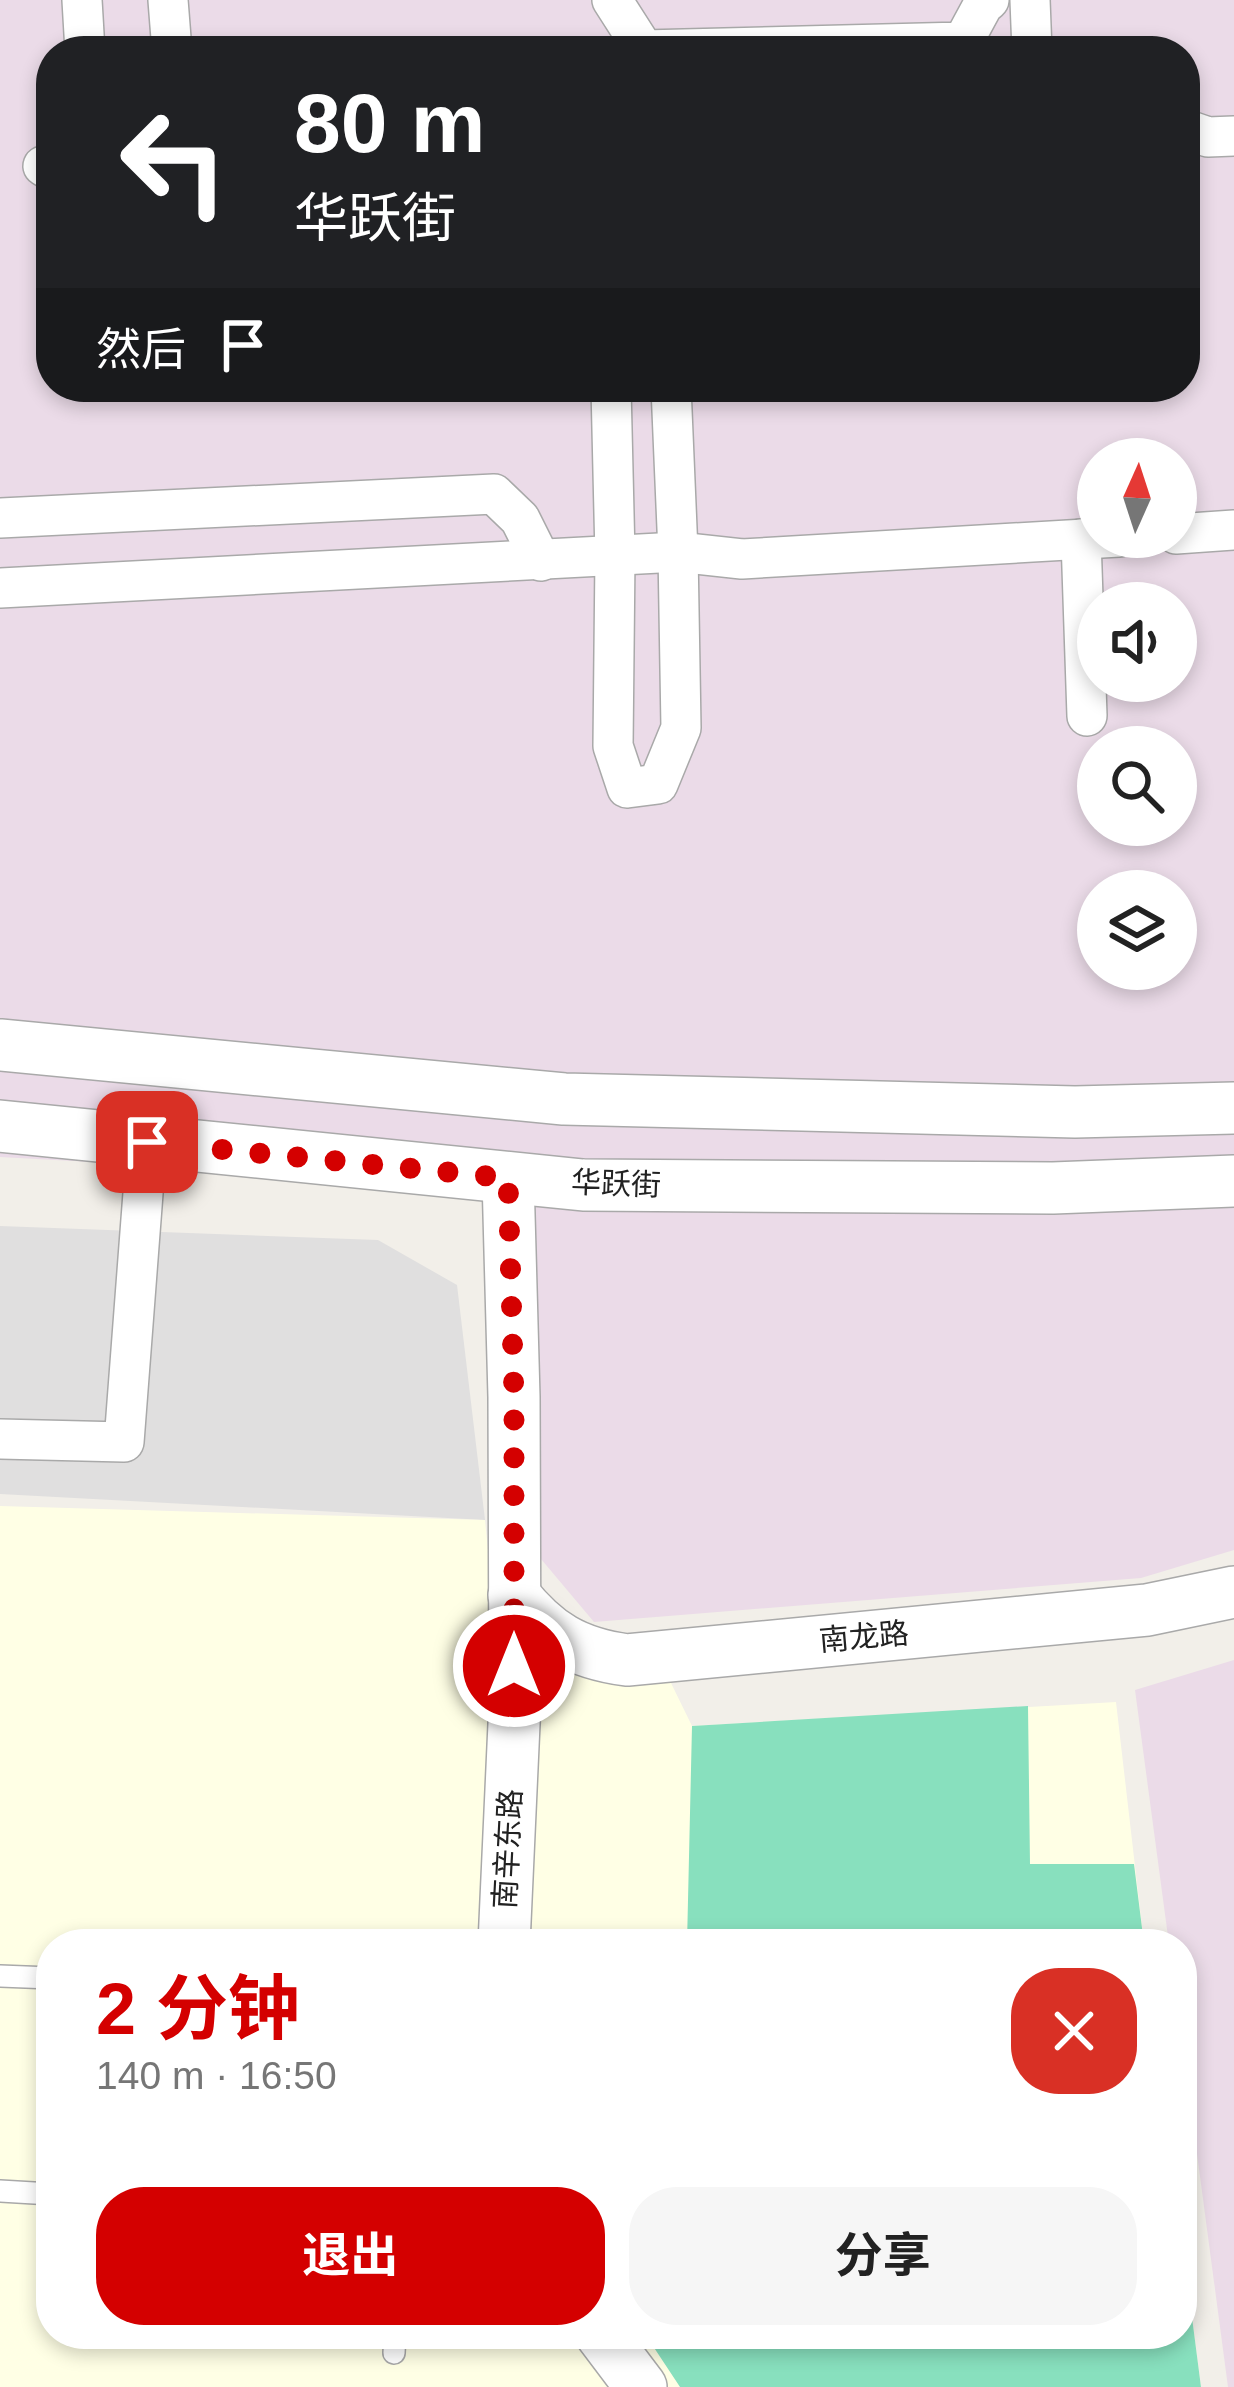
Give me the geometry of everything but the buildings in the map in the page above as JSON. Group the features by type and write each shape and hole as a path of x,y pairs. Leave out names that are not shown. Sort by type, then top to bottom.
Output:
{"street":[{"path":"82,0 84,36"},
{"path":"168,0 171,36"},
{"path":"610,0 634,36"},
{"path":"610,0 610,36"},
{"path":"966,36 989,0"},
{"path":"1030,0 1031,36"},
{"path":"1200,134 1234,136"},
{"path":"611,402 613,746 628,788 658,784 681,728 672,402"},
{"path":"0,518 494,494 520,519 541,561"},
{"path":"1197,533 1234,530"},
{"path":"0,588 678,552 742,559 1077,539"},
{"path":"1087,716 1099,558"},
{"path":"0,1045 564,1099 1075,1112 1234,1108"},
{"name":"华跃街","path":"0,1126 583,1185 1053,1188 1234,1181"},
{"path":"0,1439 124,1442 147,1142"},
{"name":"南辛东路","path":"505,1929 514,1702 508,1178"},
{"name":"南龙路","path":"514,1594 553,1635 595,1656 627,1660 1148,1610 1234,1592"},
{"path":"613,2349 641,2387"}],"lane":[{"path":"0,1976 36,1977"},
{"path":"0,2191 36,2193"}],"shaded area":[{"path":"0,0 1234,0 1234,1550 1141,1578 594,1622 541,1559 527,1196 472,1183 0,1157"},
{"path":"0,1226 378,1240 457,1285 485,1520 0,1494"},
{"path":"0,1506 485,1520 490,1570 532,1660 671,1683 692,1726 1116,1702 1142,1929 36,1929 36,2349 1196,2349 1201,2387 0,2387"},
{"path":"1234,1660 1234,2387 1228,2387 1197,2154 1197,1929 1167,1929 1135,1690"}],"green space":[{"path":"1028,1706 1030,1864 1134,1864 1142,1929 687,1929 692,1726"},
{"path":"655,2349 1196,2349 1201,2387 680,2387"}],"route":[{"path":"147,1142 508,1178 514,1666"}]}
